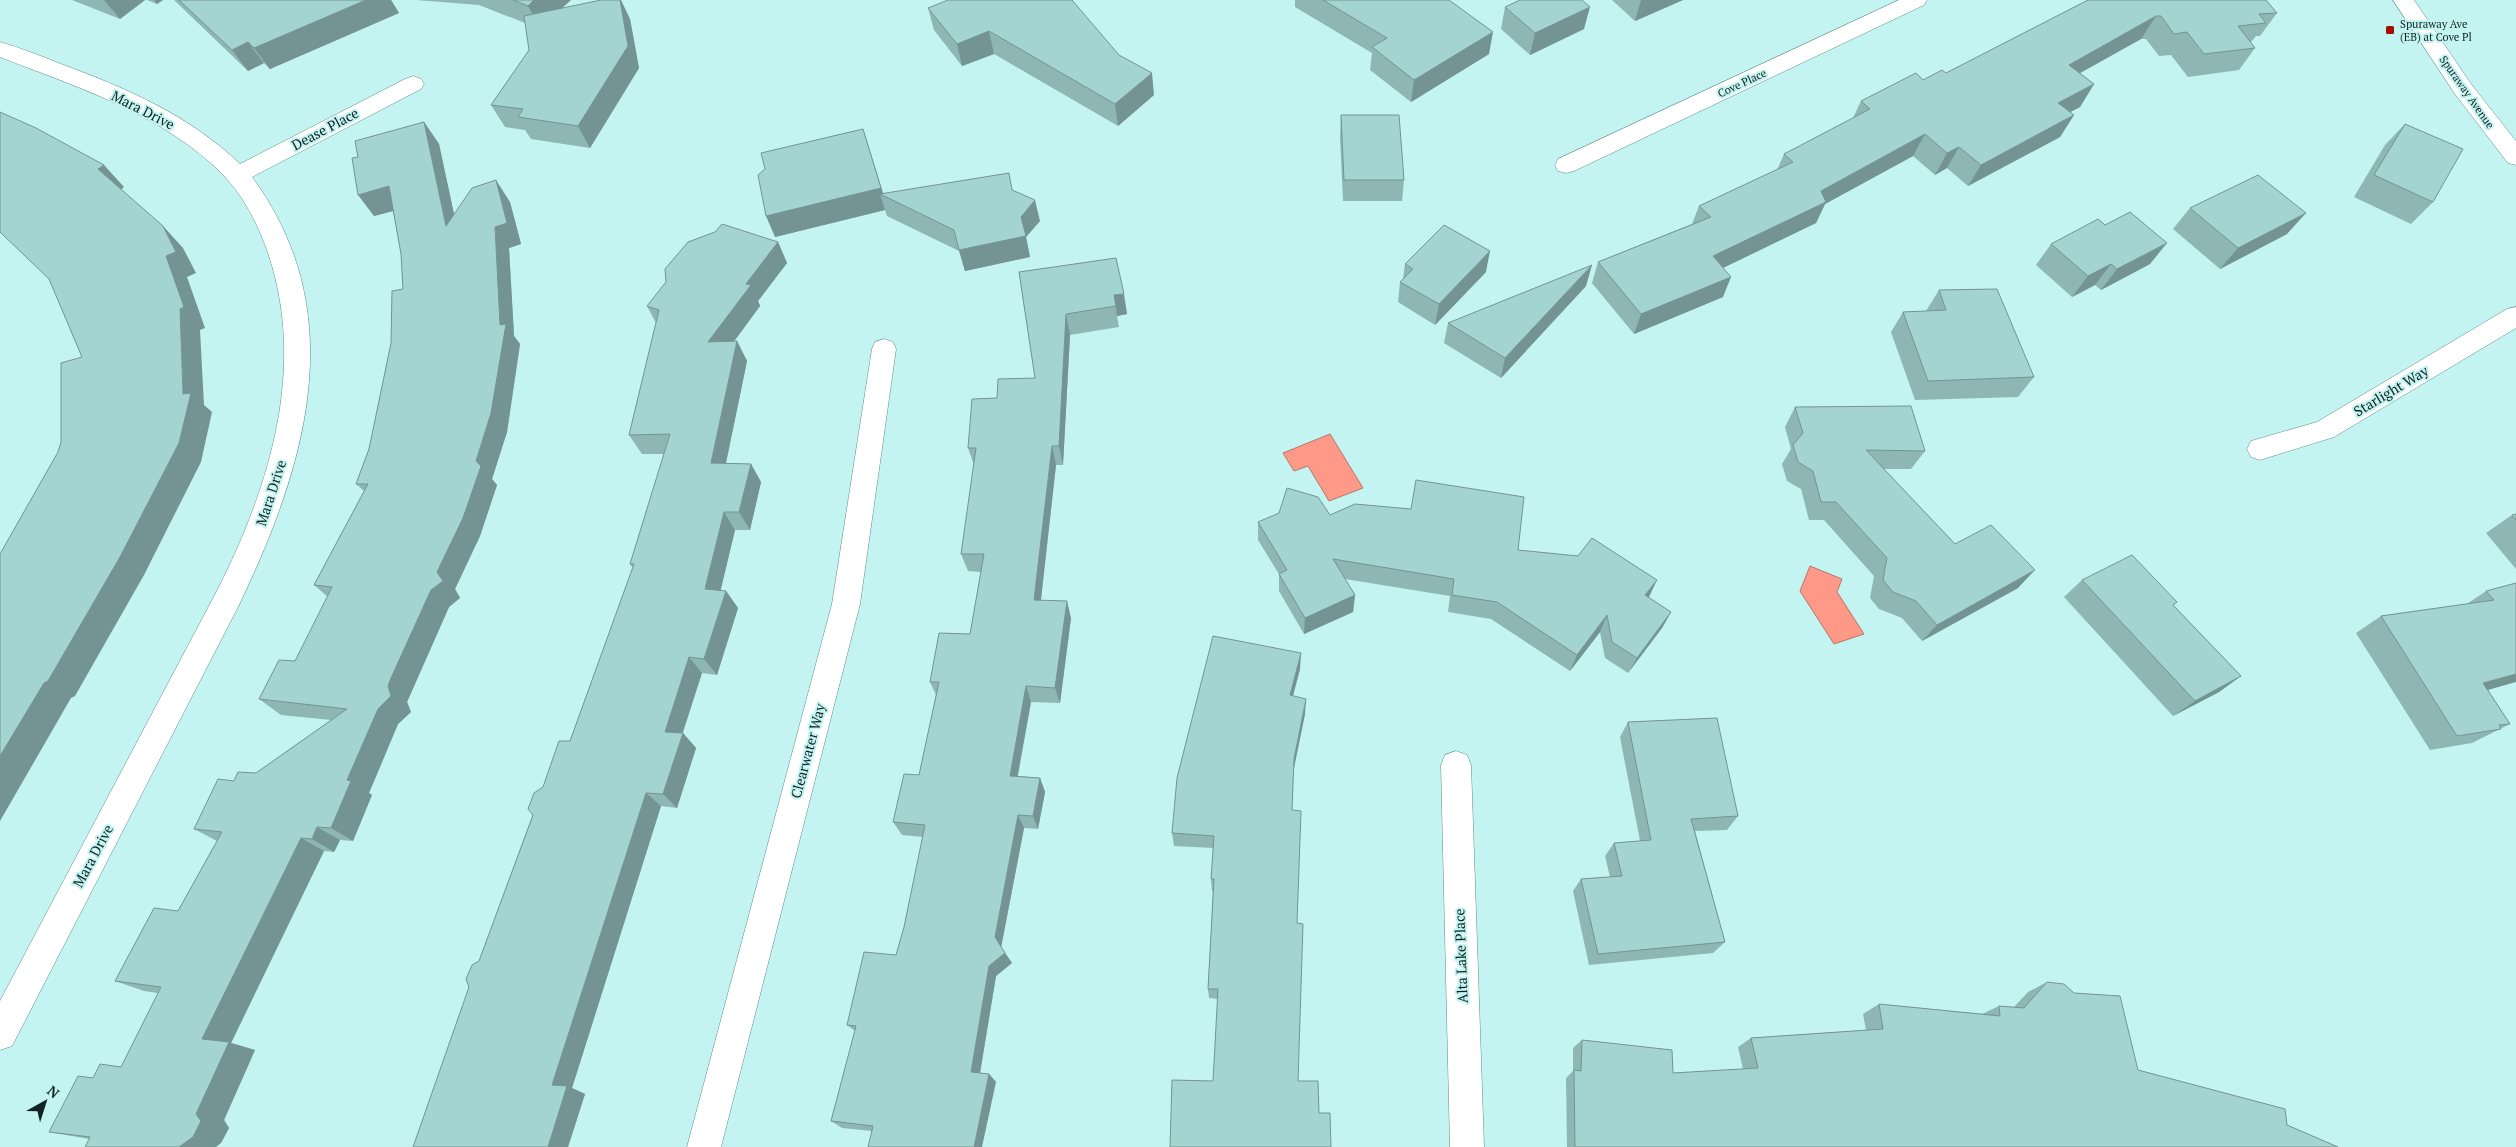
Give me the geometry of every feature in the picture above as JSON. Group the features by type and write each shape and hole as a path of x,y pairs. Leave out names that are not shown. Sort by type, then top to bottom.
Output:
{"street":[{"name":"Cove Place","path":"1566,165 1917,0"},
{"name":"Spuraway Avenue","path":"2403,0 2463,89 2516,157"},
{"name":"Mara Drive","path":"0,49 92,85 157,115 201,143 237,175 256,201 270,228 291,286 298,346 294,406 277,482 258,536 229,596 0,1034"},
{"name":"Dease Place","path":"237,175 413,84"},
{"name":"Starlight Way","path":"2260,449 2325,430 2516,316"},
{"name":"Clearwater Way","path":"704,1147 846,604 860,521 884,349"},
{"name":"Alta Lake Place","path":"1456,765 1467,1147"}],"shaded area":[{"path":"1330,434 1363,488 1329,501 1308,466 1294,471 1283,453"},
{"path":"1810,566 1842,579 1837,592 1864,634 1834,644 1800,591"}],"building":[{"path":"179,0 366,0 254,48 248,42 232,50"},
{"path":"513,0 534,0 528,6"},
{"path":"601,0 620,0 628,46 578,126 518,117 523,109 491,105 529,50 524,16"},
{"path":"948,0 1072,0 1119,55 1152,73 1115,104 989,31 957,44 928,8"},
{"path":"1323,0 1449,0 1493,32 1414,80 1372,47 1387,38"},
{"path":"1520,0 1582,0 1590,7 1535,33 1505,7"},
{"path":"2088,0 2266,0 2277,13 2259,14 2266,23 2238,26 2255,48 2204,54 2187,32 2174,34 2161,16 2156,16 2069,65 2094,84 2058,103 2074,115 1981,165 1959,147 1947,153 1925,134 1821,191 1826,202 1713,256 1731,277 1641,314 1598,262 1711,217 1699,206 1793,162 1784,154 1870,109 1861,101 1916,73 1923,80 1942,70 1946,73"},
{"path":"0,112 36,128 104,165 98,169 163,226 176,252 166,256 184,307 180,309 183,394 191,393 179,443 120,557 48,681 44,683 0,756 0,554 58,452 61,442 61,363 82,357 49,279 0,232"},
{"path":"1341,115 1399,115 1404,180 1344,180"},
{"path":"424,122 446,226 472,188 496,180 507,223 495,227 500,325 506,324 491,413 476,461 481,466 463,518 437,572 443,581 431,590 391,678 388,686 391,696 378,709 347,780 351,781 331,828 317,827 312,839 301,838 202,1039 229,1042 196,1114 201,1121 193,1137 179,1147 85,1147 90,1137 49,1132 78,1076 93,1078 100,1064 121,1067 161,987 115,981 154,908 178,911 222,832 194,829 218,779 234,781 238,772 256,773 347,709 259,699 279,660 295,661 332,587 314,585 368,484 356,484 369,449 391,343 392,291 403,289 401,254 389,186 358,195 352,158 358,157 355,141"},
{"path":"2405,124 2463,149 2433,202 2374,175"},
{"path":"863,129 881,188 766,216 758,175 765,169 761,153"},
{"path":"1009,173 1012,190 1035,200 1021,217 1026,236 959,250 954,230 880,194"},
{"path":"2258,175 2306,213 2238,248 2190,208"},
{"path":"2130,212 2167,243 2117,269 2111,264 2088,276 2051,244 2098,219 2105,225"},
{"path":"722,224 778,242 746,284 751,285 708,342 737,341 711,463 751,464 739,512 724,512 705,589 726,591 704,659 689,657 665,732 683,733 663,794 646,793 552,1085 567,1086 548,1147 413,1147 469,987 466,979 472,965 479,961 533,815 528,809 534,793 543,787 559,741 570,741 634,564 630,564 670,434 629,435 659,310 647,306 666,282 665,269 688,242 715,232"},
{"path":"1444,225 1490,251 1439,304 1400,282 1413,269 1405,264"},
{"path":"1116,258 1124,294 1114,295 1116,306 1066,314 1059,446 1052,446 1034,600 1067,601 1055,688 1026,686 1010,776 1040,778 1033,816 1018,815 995,937 1005,953 989,966 971,1072 989,1074 974,1147 868,1147 873,1126 831,1121 856,1026 847,1025 864,952 896,955 904,927 925,825 893,822 904,774 919,775 939,682 930,682 939,633 970,634 984,554 961,554 976,448 968,448 972,399 997,398 998,379 1035,378 1019,272"},
{"path":"1592,265 1505,358 1448,323"},
{"path":"1997,289 2034,377 1928,381 1903,312 1946,310 1939,290"},
{"path":"1911,406 1925,451 1866,450 1955,544 1991,525 2035,570 1937,625 1916,601 1893,592 1883,580 1887,558 1836,502 1821,502 1813,471 1798,462 1793,445 1803,433 1795,407"},
{"path":"1416,480 1524,497 1518,550 1578,556 1592,538 1657,580 1645,595 1671,612 1637,658 1612,642 1607,615 1577,655 1497,602 1452,595 1454,579 1333,559 1355,595 1305,618 1279,574 1287,570 1258,522 1279,513 1287,488 1318,497 1330,515 1355,504 1411,509"},
{"path":"2132,555 2177,602 2173,605 2241,676 2195,701 2082,580"},
{"path":"2516,583 2516,674 2483,683 2510,724 2499,725 2501,729 2457,736 2381,616 2494,600 2486,591"},
{"path":"1213,636 1301,653 1290,695 1306,699 1294,759 1292,810 1301,811 1297,923 1303,924 1298,1081 1318,1081 1319,1113 1330,1113 1331,1147 1170,1147 1172,1080 1213,1081 1218,989 1208,989 1214,879 1211,879 1214,836 1172,833 1177,778"},
{"path":"1717,718 1738,816 1691,819 1725,942 1598,954 1581,879 1622,876 1614,843 1651,840 1628,722"},
{"path":"2047,982 2064,984 2074,993 2120,996 2138,1070 2285,1109 2287,1125 2338,1147 1575,1147 1574,1070 1581,1071 1582,1040 1672,1050 1673,1073 1758,1068 1751,1038 1883,1029 1879,1004 2000,1016 1999,1006 2024,1008"}],"place":[{"name":"Spuraway Ave (EB) at Cove Pl","path":"2390,30"}]}
